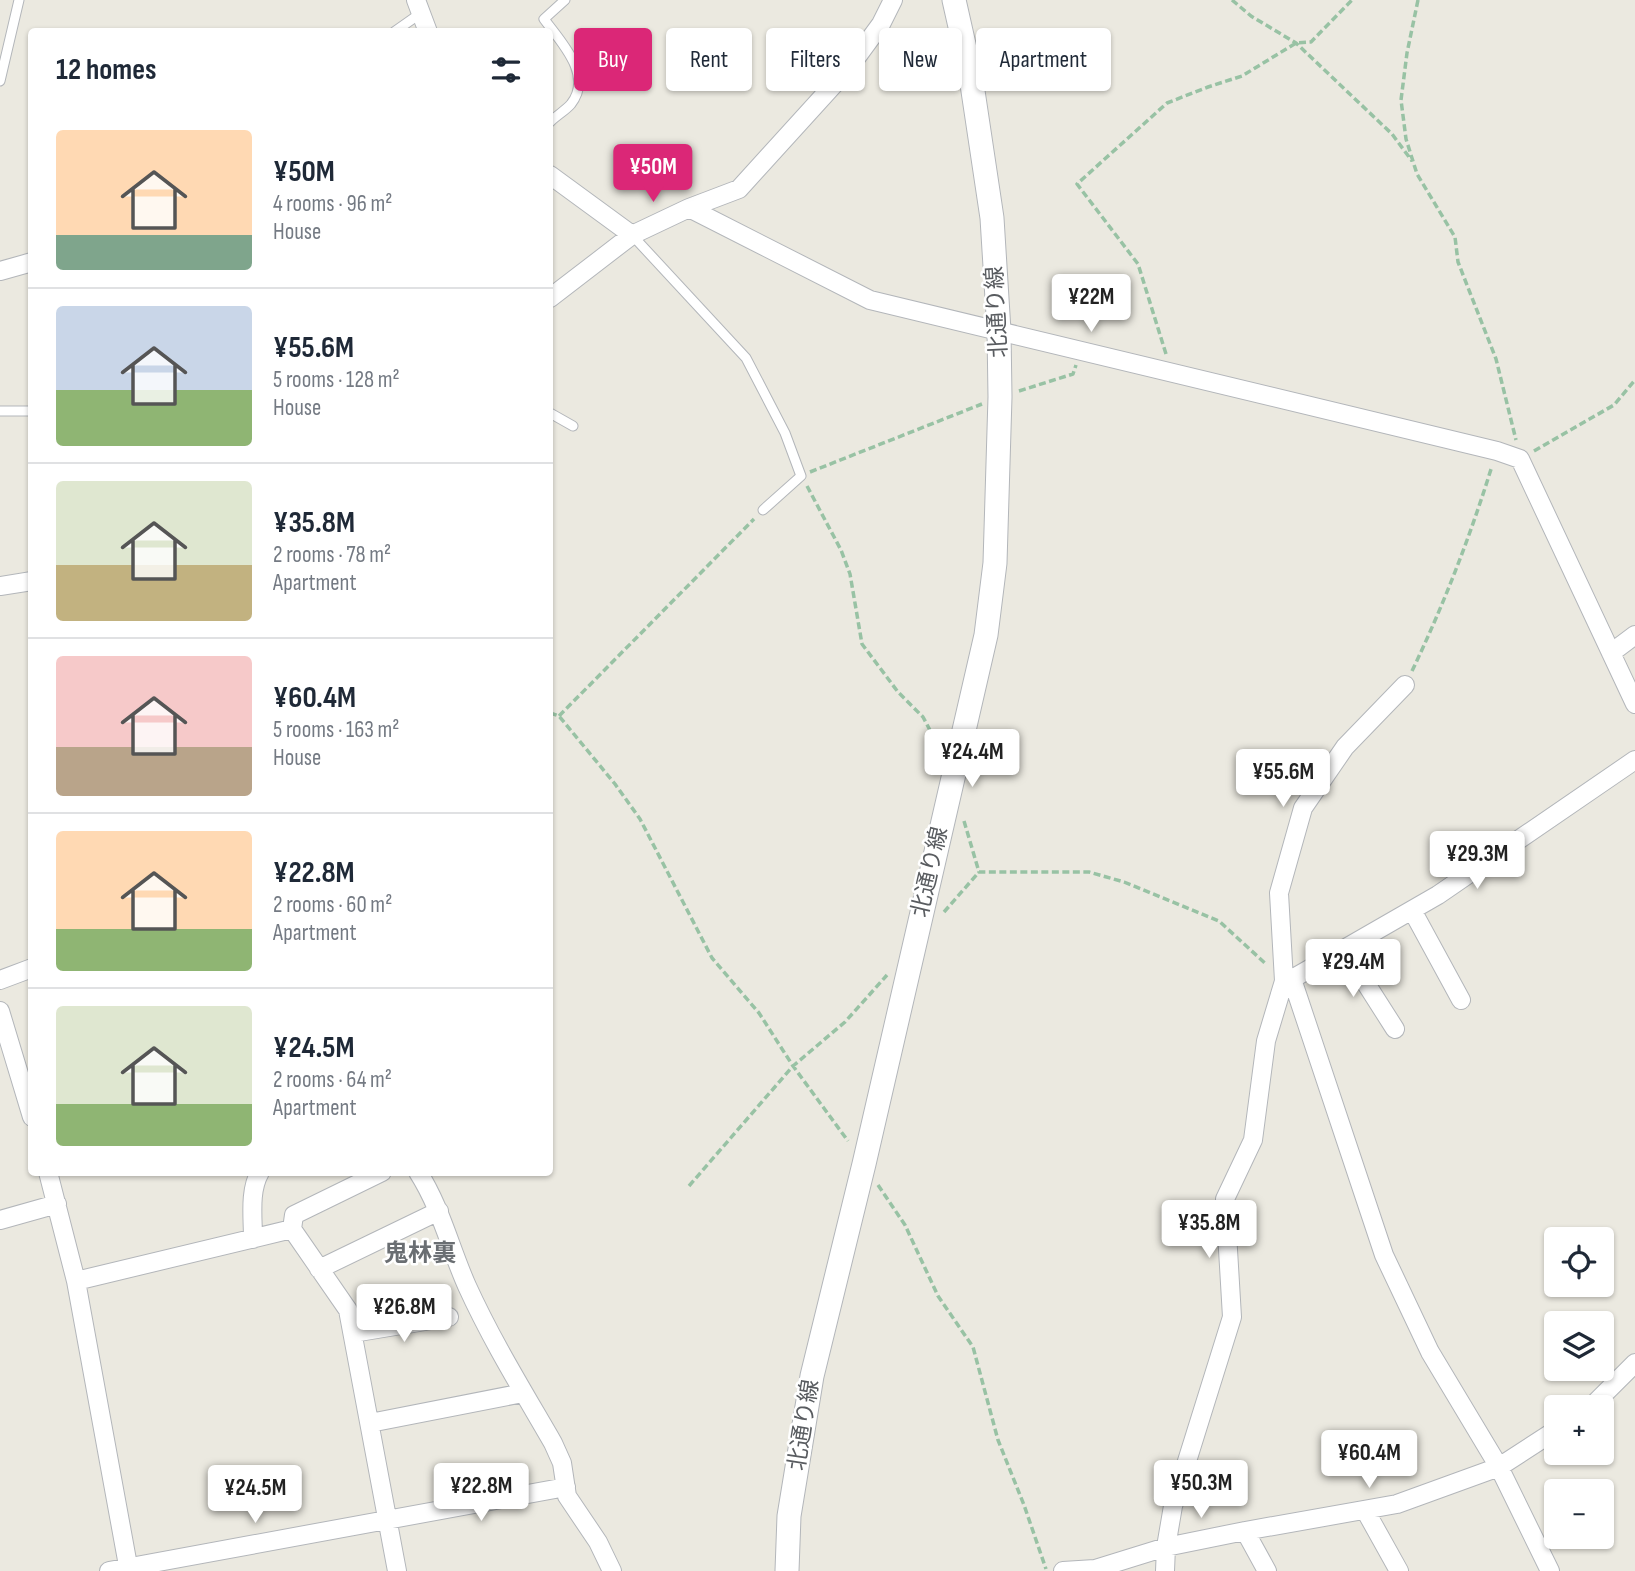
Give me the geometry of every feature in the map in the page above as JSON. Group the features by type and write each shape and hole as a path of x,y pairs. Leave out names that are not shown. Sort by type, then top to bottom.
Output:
{"street":[{"path":"553,296 632,234 739,189 848,69 881,24 893,0"},
{"name":"北通り線","path":"787,1571 789,1516 812,1376 864,1164 986,635 995,563 1000,397 992,218 970,71 954,0"},
{"path":"419,6 427,28"},
{"path":"553,176 632,234"},
{"path":"689,208 870,300 1497,451 1520,459 1635,704"},
{"path":"0,271 28,263"},
{"path":"0,586 28,582"},
{"path":"1611,653 1635,635"},
{"path":"1405,685 1345,747 1303,808 1279,892 1288,980 1384,1255 1430,1352 1499,1467 1550,1571"},
{"path":"1165,1571 1173,1506 1233,1317 1225,1199 1253,1140 1266,1041 1288,980 1438,895 1635,761"},
{"path":"1412,910 1461,1000"},
{"path":"1345,948 1395,1029"},
{"path":"0,980 28,970"},
{"path":"0,1011 28,1104"},
{"path":"49,1176 76,1281 129,1569"},
{"path":"253,1238 254,1189 259,1176"},
{"path":"374,1176 294,1215 292,1229 348,1310 397,1571"},
{"path":"420,1176 439,1211 484,1324 553,1443 562,1463 568,1496 598,1542 612,1571"},
{"path":"0,1220 57,1204"},
{"path":"319,1269 439,1211"},
{"path":"76,1281 292,1229"},
{"path":"353,1333 449,1317"},
{"path":"1603,1395 1635,1363"},
{"path":"370,1423 523,1393"},
{"path":"1063,1571 1095,1569 1166,1548 1397,1504 1499,1467 1544,1438"},
{"path":"109,1571 566,1486"},
{"path":"1366,1510 1399,1571"},
{"path":"1245,1531 1267,1571"}],"lane":[{"path":"0,81 19,0"},
{"path":"550,28 544,19 565,0"},
{"path":"398,28 419,6"},
{"path":"553,32 576,65 579,82 573,102 553,119"},
{"path":"632,234 746,358 785,433 801,476 763,510"},
{"path":"0,411 28,411"},
{"path":"553,415 573,426"}],"path":[{"path":"1232,0 1251,16 1296,43 1392,134 1414,163"},
{"path":"1172,373 1138,264 1077,184 1167,103 1242,76 1296,43 1311,42 1352,0"},
{"path":"1418,0 1401,100 1406,139 1417,174 1455,237 1458,262 1496,359 1520,459 1614,405 1635,380"},
{"path":"953,774 923,717 898,692 862,644 850,574 841,550 801,476 1000,397 1073,374 1080,351"},
{"path":"1405,685 1436,620 1472,531 1497,451"},
{"path":"559,716 763,510"},
{"path":"553,714 559,716 615,784 640,820 712,958 759,1013 905,1225 938,1296 973,1347 998,1440 1047,1571"},
{"path":"964,820 979,872"},
{"path":"938,918 979,872 1089,872 1124,882 1219,920 1288,980"},
{"path":"689,1186 793,1066 845,1022 888,975"}],"district":[{"name":"鬼林裏","path":"420,1253"}]}
